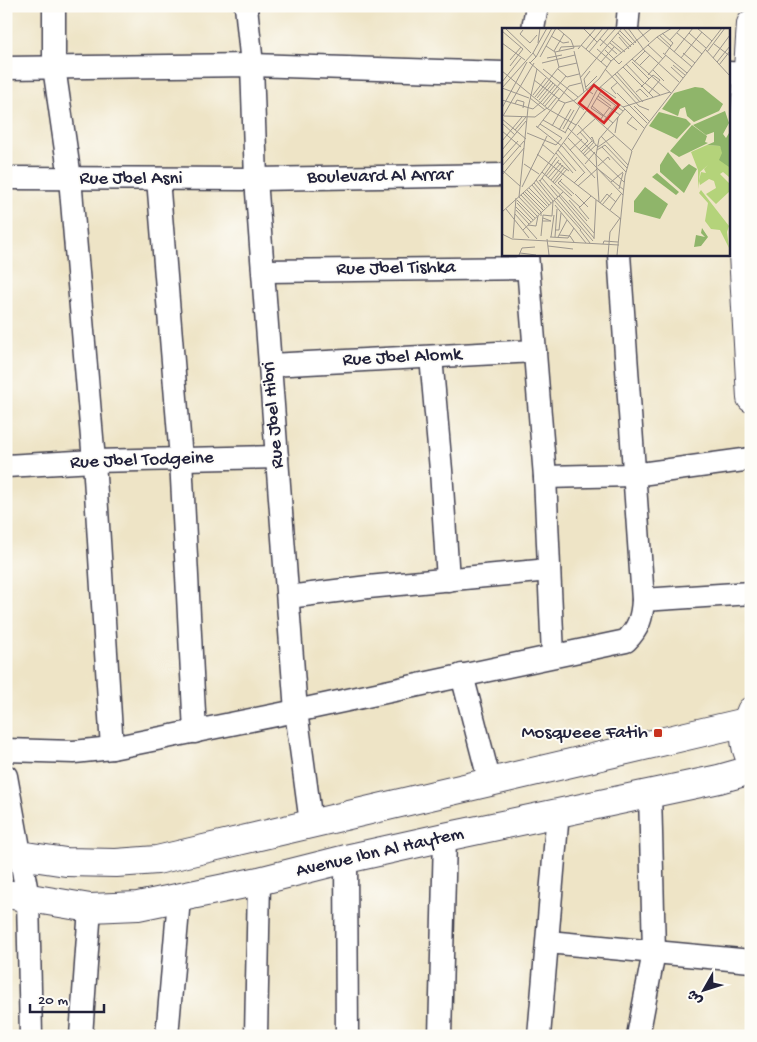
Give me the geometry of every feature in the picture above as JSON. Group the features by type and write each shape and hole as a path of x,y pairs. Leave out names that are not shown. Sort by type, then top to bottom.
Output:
{"street":[{"path":"54,6 54,67 70,178 94,461 112,748"},
{"name":"Rue Jbel Hibri","path":"246,6 252,65 256,179 296,711 312,823"},
{"path":"533,28 537,6"},
{"path":"626,28 628,6"},
{"path":"751,26 738,74 735,172 743,254 751,398"},
{"path":"6,68 252,65 502,73"},
{"name":"Boulevard Al Arrar","path":"256,179 502,175"},
{"name":"Rue Jbel Asni","path":"6,178 256,179"},
{"path":"158,179 181,459 195,732"},
{"path":"6,750 74,752 112,748 296,711 626,640 639,625 643,600 619,255"},
{"path":"528,261 545,477 553,655"},
{"name":"Rue Jbel Tishka","path":"264,271 528,261"},
{"name":"Rue Jbel Alomk","path":"270,365 535,351"},
{"path":"431,357 448,580"},
{"name":"Rue Jbel Todgeine","path":"6,466 94,461 277,457"},
{"path":"545,477 633,475 751,458"},
{"path":"288,597 368,587 549,570"},
{"path":"643,600 751,593"},
{"path":"462,675 490,783"},
{"path":"13,854 66,862 116,863 157,860 490,783 748,716 744,738 751,759"},
{"name":"Avenue Ibn Al Haytem","path":"17,896 90,908 138,906 179,899 346,859 719,779 751,770"},
{"path":"6,776 31,1036"},
{"path":"638,1036 654,952 650,793"},
{"path":"539,1036 558,812"},
{"path":"440,1036 445,837"},
{"path":"346,859 347,1036"},
{"path":"256,1036 259,881"},
{"path":"167,1036 179,899"},
{"path":"81,1036 90,908"},
{"path":"548,942 751,960"}],"place":[{"name":"Mosqueee Fatih","path":"658,733"}]}
